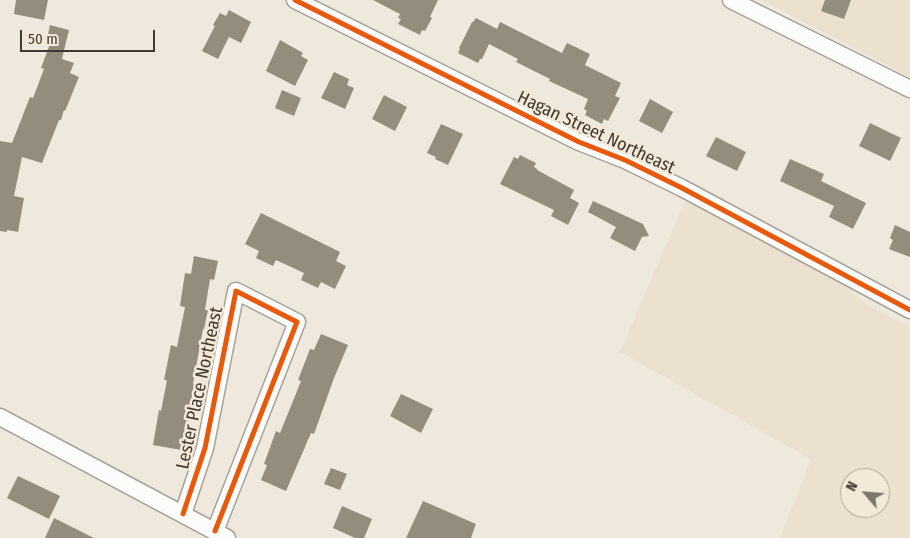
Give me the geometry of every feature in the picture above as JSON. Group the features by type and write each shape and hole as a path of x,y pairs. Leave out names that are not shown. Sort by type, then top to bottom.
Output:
{"street":[{"name":"Hagan Street Northeast","path":"294,0 579,142 624,160 682,188 910,310"},
{"path":"732,0 910,89"},
{"name":"Lester Place Northeast","path":"183,514 205,448 236,290 297,322 221,534"},
{"path":"0,417 221,534"}],"shaded area":[{"path":"761,0 910,0 910,78 891,67"},
{"path":"685,201 840,282 863,302 910,327 910,538 780,538 811,459 620,352"}],"building":[{"path":"16,0 48,0 44,20 14,14"},
{"path":"373,0 438,0 430,17 432,18 425,31 422,30 420,35 398,24 401,19 398,18 400,14"},
{"path":"825,0 851,0 844,19 821,11"},
{"path":"229,10 251,22 241,43 229,37 218,59 202,51 220,13 226,16"},
{"path":"476,18 497,29 500,22 562,53 567,43 590,54 585,65 621,83 615,96 620,98 608,121 604,119 602,124 585,115 587,111 584,109 588,99 549,81 550,79 516,62 518,59 489,44 478,63 458,53 472,22"},
{"path":"50,25 69,30 62,59 74,63 70,73 79,77 42,163 22,157 14,196 24,198 18,232 0,231 0,141 12,143 30,97 33,98 44,69 41,68 51,41 47,39"},
{"path":"280,40 303,53 301,56 308,60 295,86 266,71"},
{"path":"334,72 349,79 347,85 354,88 345,109 321,98"},
{"path":"282,90 301,98 294,116 275,108"},
{"path":"384,95 407,107 395,131 372,119"},
{"path":"650,99 673,112 662,133 639,121"},
{"path":"870,123 901,138 890,161 859,146"},
{"path":"441,124 463,134 448,165 427,153"},
{"path":"716,137 746,152 737,171 706,156"},
{"path":"520,155 536,163 534,167 537,170 574,190 570,198 579,203 568,225 551,216 554,210 500,184 514,157 518,159"},
{"path":"790,159 824,174 821,181 866,203 853,229 829,217 834,206 780,181"},
{"path":"593,201 643,224 649,236 642,237 635,251 610,238 616,227 588,212"},
{"path":"261,213 340,252 336,261 346,266 335,289 321,282 318,288 301,280 304,273 276,260 273,266 256,258 259,251 245,244"},
{"path":"895,225 910,232 910,257 889,249 893,240 890,238"},
{"path":"194,256 218,261 214,280 210,279 205,310 208,310 193,384 189,417 187,417 181,450 153,445 159,410 161,411 167,380 164,380 171,345 177,347 185,307 180,306 185,273 191,274"},
{"path":"321,334 348,345 314,434 311,433 286,491 261,480 267,465 264,464 276,431 280,433 301,381 298,380 310,349 314,350"},
{"path":"401,394 433,409 421,433 390,416"},
{"path":"331,468 347,474 340,490 324,484"},
{"path":"18,476 60,496 49,519 7,498"},
{"path":"423,501 476,524 471,538 406,538"},
{"path":"342,506 372,519 364,538 355,538 333,528"},
{"path":"54,518 94,538 45,538"}],"cycle path":[{"path":"295,0 579,142 625,160 682,188 910,310"},
{"path":"183,514 205,448 236,291 297,322 215,531"}]}
